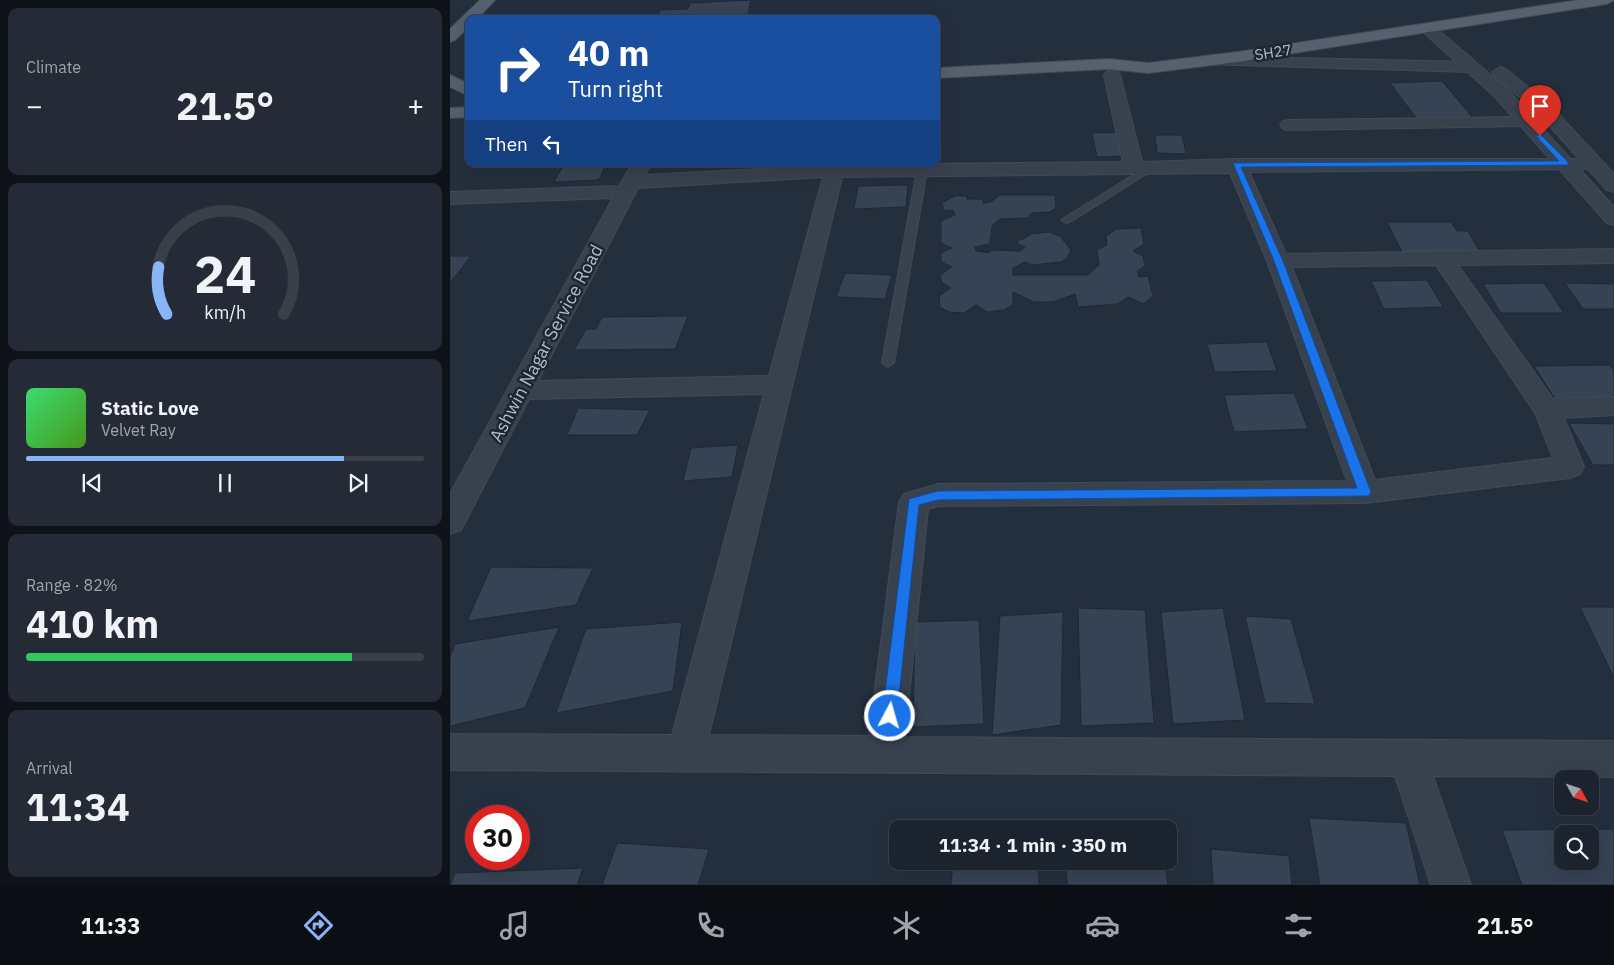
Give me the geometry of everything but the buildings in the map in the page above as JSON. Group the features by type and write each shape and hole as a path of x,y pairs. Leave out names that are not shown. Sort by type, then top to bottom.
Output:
{"main road":[{"path":"473,15 488,0"},
{"name":"SH27","path":"940,74 1109,64 1148,68 1207,61 1607,0"},
{"path":"450,37 465,22"},
{"path":"940,85 1112,75 1148,68"},
{"path":"450,80 465,89"},
{"path":"450,102 465,100"},
{"path":"450,113 465,112"}],"street":[{"path":"1432,26 1471,67 1500,92 1614,219"},
{"path":"1432,26 1533,99 1614,186"},
{"path":"1207,61 1471,67"},
{"path":"1112,75 1144,166"},
{"path":"1289,125 1527,122"},
{"path":"450,198 633,179 834,171 1236,165 1593,163"},
{"path":"1236,165 1278,261 1365,492"},
{"path":"686,753 834,171"},
{"name":"Ashwin Nagar Service Road","path":"450,522 633,179"},
{"path":"1278,261 1614,256"},
{"path":"885,755 914,502 938,496 1365,492 1570,468 1546,408 1442,258"},
{"path":"521,390 779,385"},
{"path":"1546,408 1614,406"},
{"path":"450,752 1614,759"},
{"path":"1408,758 1451,885"}],"lane":[{"path":"1066,220 1144,166"},
{"path":"888,363 922,170"}],"route":[{"path":"890,716 914,502 938,496 1365,492 1278,261 1236,165 1565,164 1540,136"}]}
